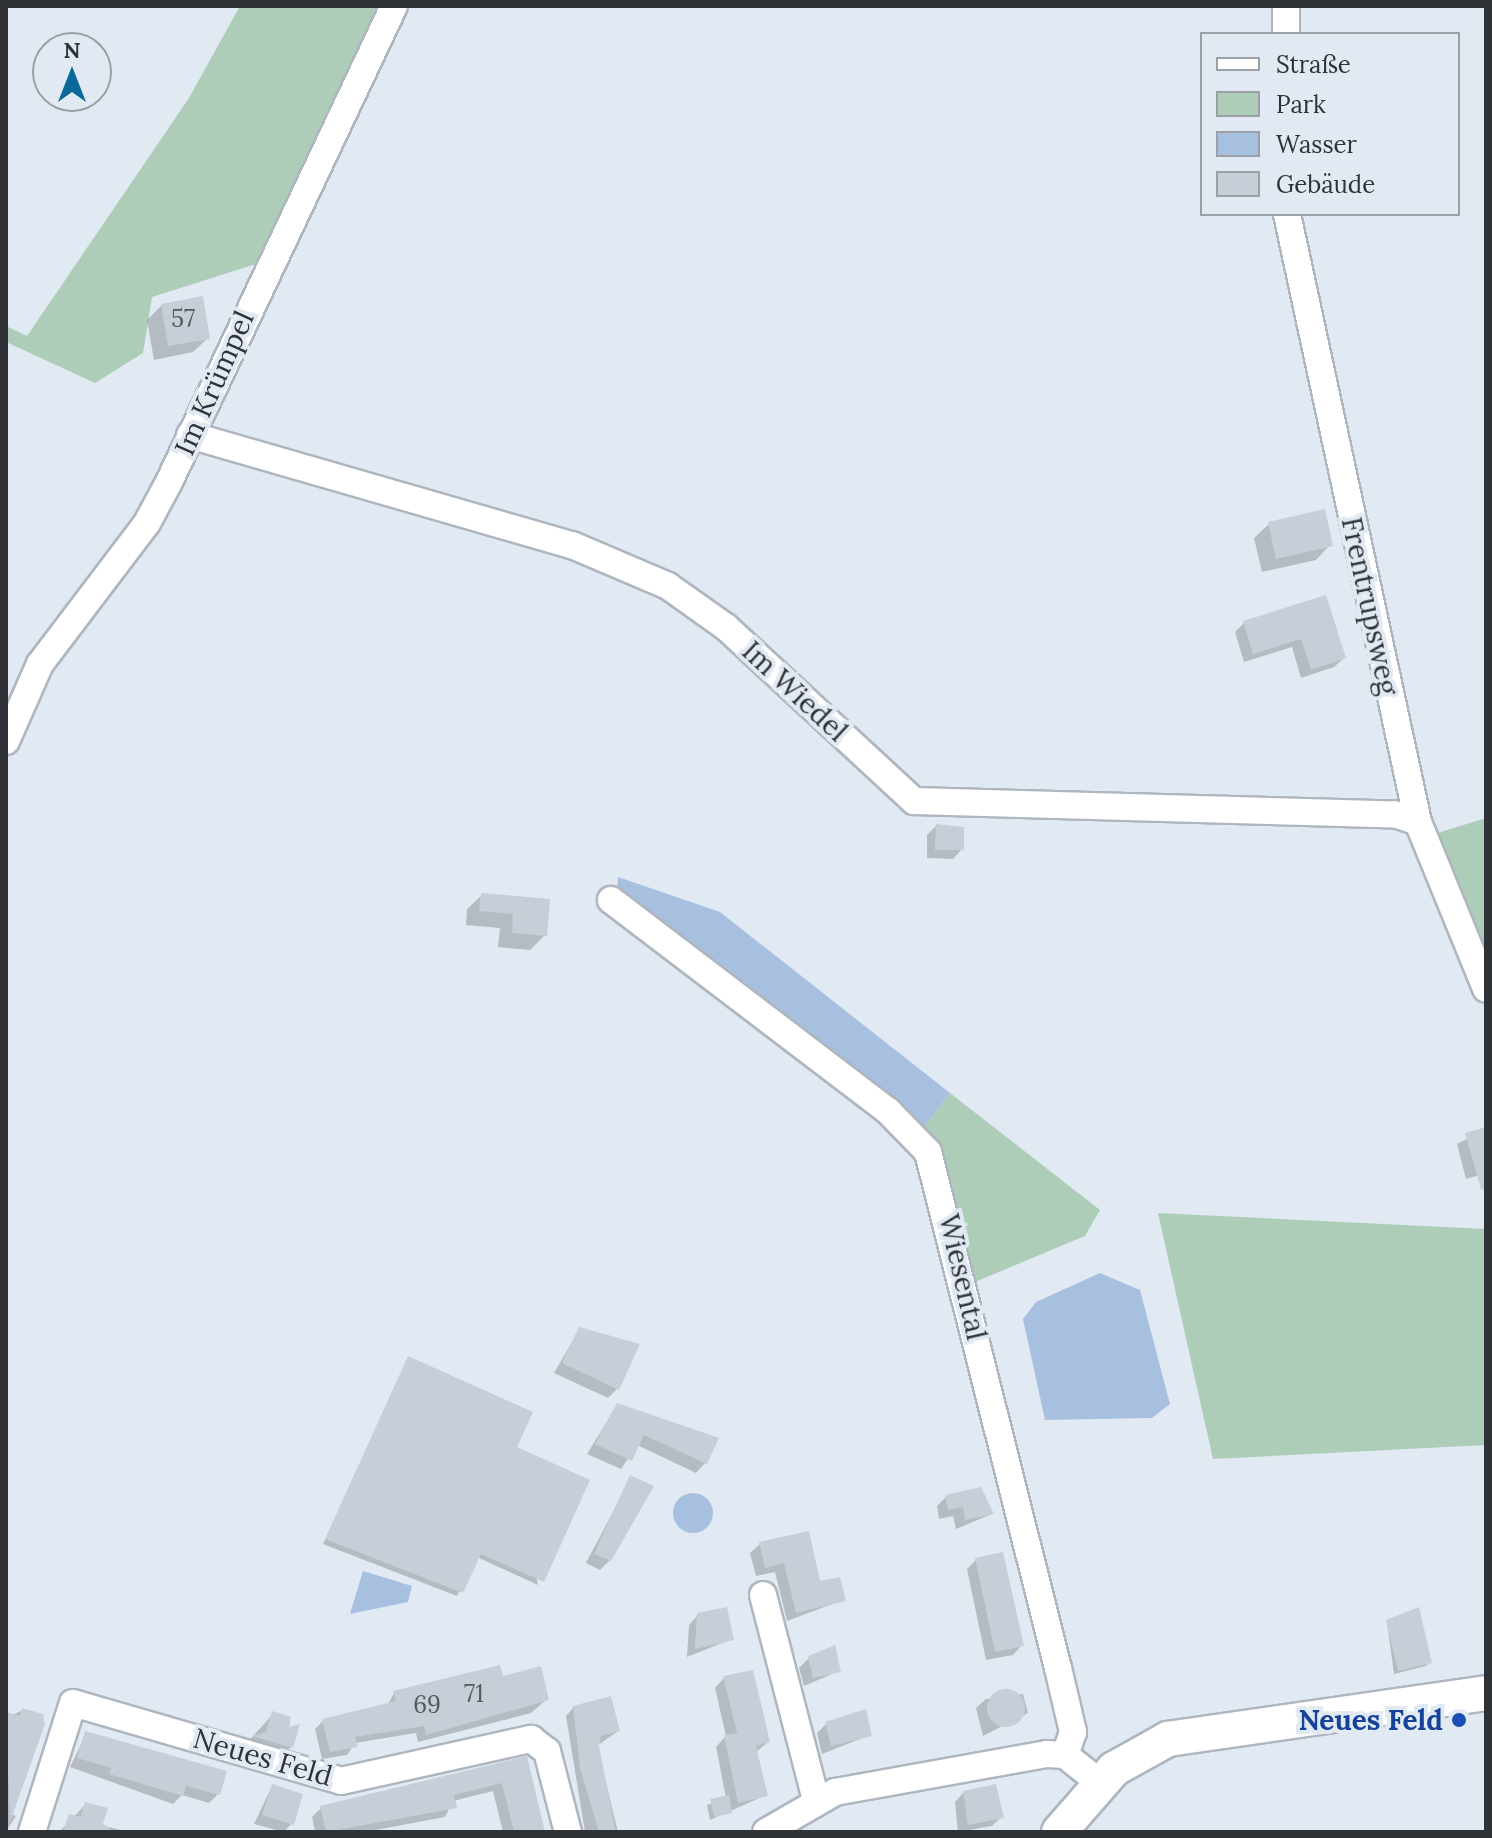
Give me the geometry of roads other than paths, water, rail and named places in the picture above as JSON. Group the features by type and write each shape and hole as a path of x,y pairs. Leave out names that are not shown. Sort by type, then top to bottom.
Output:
{"main road":[{"path":"1059,1832 1099,1782 1150,1747 1191,1733 1486,1693"}],"street":[{"name":"Im Krümpel","path":"6,741 40,664 147,523 394,6"},
{"path":"1286,6 1286,32"},
{"name":"Frentrupsweg","path":"1287,216 1418,822 1486,989"},
{"name":"Im Wiedel","path":"190,435 572,545 668,586 726,627 914,801 1394,814 1418,822"},
{"name":"Wiesental","path":"611,900 888,1111 928,1152 1073,1732 1065,1755"},
{"path":"763,1595 816,1800"},
{"name":"Neues Feld","path":"32,1832 73,1703 341,1781 531,1739 547,1751 568,1832"},
{"path":"766,1832 798,1818 816,1800 1065,1755 1099,1782"}],"water":[{"path":"618,877 720,912 950,1093 921,1131 617,894"},
{"path":"1100,1273 1140,1290 1170,1404 1152,1418 1045,1420 1023,1319 1036,1302"},
{"path":"693,1493 707,1499 713,1513 707,1527 693,1533 679,1527 673,1513 679,1499"},
{"path":"363,1571 412,1586 408,1602 350,1614"}],"place":[{"name":"Neues Feld","path":"1459,1720"}]}
